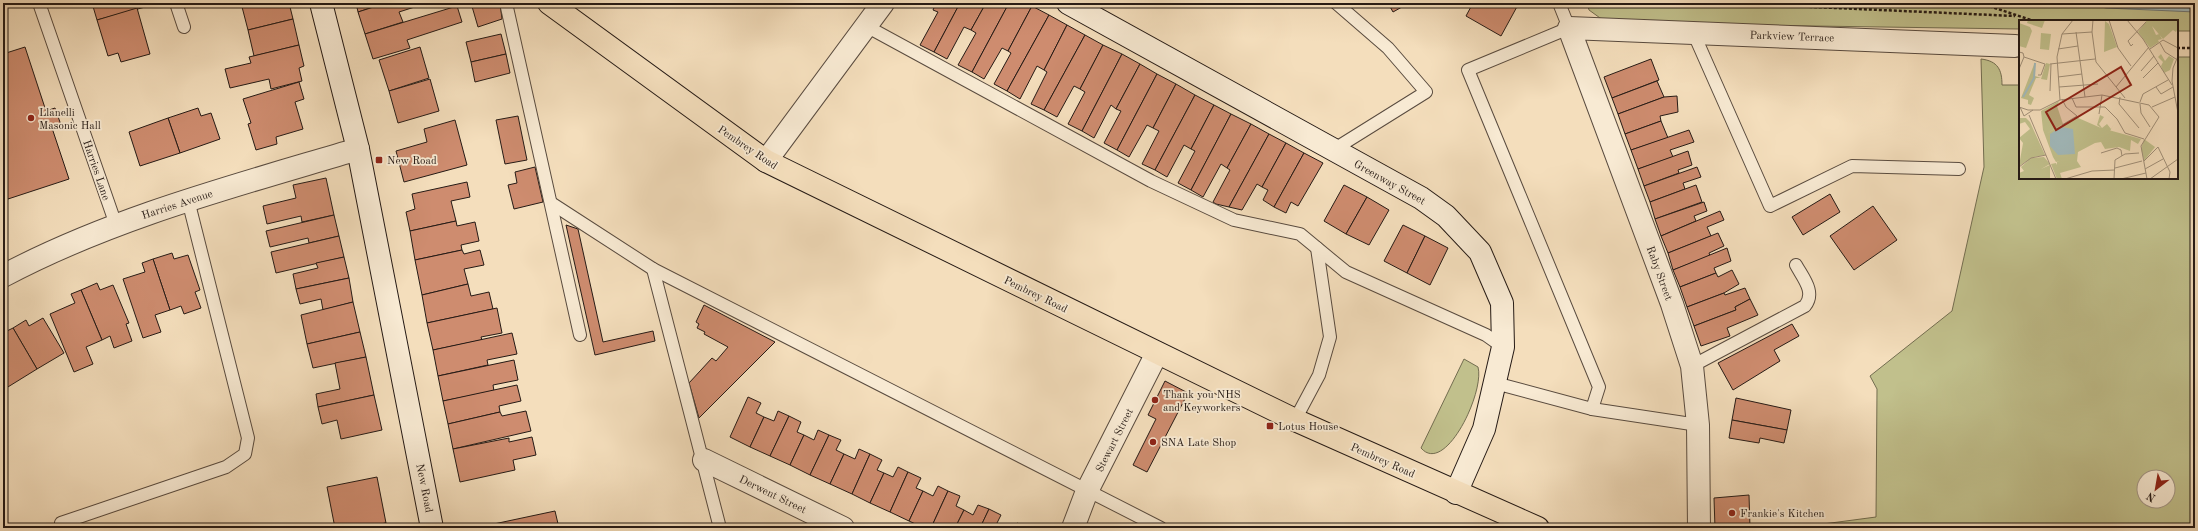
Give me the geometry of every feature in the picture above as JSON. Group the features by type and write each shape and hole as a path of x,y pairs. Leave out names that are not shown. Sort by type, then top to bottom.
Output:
{"main road":[{"name":"Pembrey Road","path":"556,8 766,161 1295,420 1456,493 1538,528"}],"street":[{"name":"New Road","path":"321,3 358,149 432,528"},
{"path":"766,161 883,3"},
{"name":"Greenway Street","path":"1068,3 1421,198 1440,211 1480,252 1502,304 1503,347 1484,429 1456,493"},
{"name":"Parkview Terrace","path":"1569,28 2015,46"},
{"name":"Raby Street","path":"1569,28 1672,304 1692,366 1698,424 1699,528"},
{"name":"Harries Avenue","path":"3,276 36,258 116,225 188,200 358,149"},
{"name":"Stewart Street","path":"1073,528 1087,491 1157,353"},
{"name":"Derwent Street","path":"704,460 843,528"}],"lane":[{"name":"Harries Lane","path":"39,3 116,225"},
{"path":"176,3 184,27"},
{"path":"506,3 580,335"},
{"path":"1333,150 1426,92 1388,48 1336,3"},
{"path":"1559,3 1569,28 1468,70 1599,387 1592,409"},
{"path":"866,26 1151,181 1234,220 1300,234 1346,272 1486,335 1503,347"},
{"path":"1693,32 1770,206 1852,166 1959,168"},
{"path":"61,523 226,467 245,454 248,438 188,200"},
{"path":"551,203 652,270 1161,528"},
{"path":"1295,420 1319,375 1330,337 1317,248"},
{"path":"1692,366 1805,306 1808,302 1810,290 1796,265"},
{"path":"652,270 704,460 720,528"},
{"path":"1495,383 1592,409 1698,424"}],"path":[{"path":"1724,3 1891,9 2015,16"},
{"path":"1887,3 1891,9"},
{"path":"1980,3 2030,20"},
{"path":"2178,48 2195,48"}],"shaded area":[{"path":"1587,3 2195,3 2195,31 2178,31 2178,20 2019,20 2019,29 1607,23 1589,10"},
{"path":"2178,57 2195,57 2195,528 1793,528 1876,517 1877,389 1870,376 1952,311 1984,167 1981,59 1995,64 2001,75 2002,85 2019,85 2019,179 2178,179"},
{"path":"1464,359 1478,367 1479,379 1475,394 1461,427 1451,441 1441,451 1431,454 1421,448"}],"water":[{"path":"2085,3 2195,3 2195,12 2106,8"}],"building":[{"path":"92,3 160,3 97,20"},
{"path":"241,3 289,3 293,19 248,30"},
{"path":"356,3 386,3 358,12"},
{"path":"386,3 424,4 399,12 403,22 365,34 358,12"},
{"path":"471,3 500,3 502,19 478,27"},
{"path":"936,3 960,3 934,52 920,45 938,12 933,10"},
{"path":"960,3 986,3 971,30 964,27 947,59 934,52"},
{"path":"986,3 1009,3 972,72 958,65 976,33 971,30"},
{"path":"1009,3 1027,3 1032,6 1008,51 1002,48 984,79 972,72"},
{"path":"1388,3 1409,3 1393,12"},
{"path":"1473,3 1519,3 1501,36 1466,16"},
{"path":"457,6 462,22 407,40 410,48 373,59 365,34"},
{"path":"1032,6 1049,15 1007,91 994,84 1011,53 1008,51"},
{"path":"137,8 150,54 121,62 118,53 108,56 97,20"},
{"path":"1049,15 1067,25 1044,70 1037,66 1020,99 1007,91"},
{"path":"293,19 299,45 254,56 248,30"},
{"path":"1067,25 1085,35 1044,110 1031,104 1047,72 1044,70"},
{"path":"501,34 506,54 471,62 466,42"},
{"path":"1085,35 1103,45 1080,89 1074,86 1057,117 1044,110"},
{"path":"299,45 304,66 299,68 302,81 271,89 269,79 230,88 225,69 251,63 249,57"},
{"path":"1103,45 1122,54 1082,131 1068,124 1085,92 1080,89"},
{"name":"Llanelli Masonic Hall","path":"25,47 46,111 55,108 61,125 52,128 69,179 8,199 3,185 3,54"},
{"path":"420,47 429,78 389,91 379,60"},
{"path":"506,54 510,73 475,82 471,62"},
{"path":"1122,54 1140,64 1116,109 1111,105 1094,138 1082,131"},
{"path":"1651,59 1659,80 1612,98 1604,77"},
{"path":"1140,64 1157,74 1117,150 1104,143 1121,111 1116,109"},
{"path":"1157,74 1176,84 1153,128 1147,125 1129,157 1117,150"},
{"path":"430,79 439,111 398,123 389,91"},
{"path":"1657,81 1664,97 1618,114 1612,98"},
{"path":"299,82 304,99 295,102 303,129 276,137 277,144 256,150 248,124 251,123 243,99"},
{"path":"1176,84 1195,95 1155,170 1142,164 1159,131 1153,128"},
{"path":"1195,95 1214,105 1191,149 1184,145 1167,177 1155,170"},
{"path":"1677,96 1678,112 1660,116 1661,121 1625,134 1618,114 1664,97"},
{"path":"1214,105 1231,114 1191,190 1178,183 1195,151 1191,149"},
{"path":"198,108 201,116 211,113 220,139 180,153 168,118"},
{"path":"1231,114 1251,124 1227,168 1221,164 1203,197 1191,190"},
{"path":"518,116 527,160 505,164 496,120"},
{"path":"168,118 180,153 140,166 129,132"},
{"path":"455,120 467,165 404,182 396,151 427,142 424,129"},
{"path":"1661,121 1668,138 1631,150 1625,134"},
{"path":"1251,124 1269,134 1229,207 1216,204 1213,202 1230,170 1227,168"},
{"path":"1689,130 1694,142 1670,150 1673,157 1638,169 1631,150"},
{"path":"1269,134 1286,143 1262,187 1257,184 1242,210 1229,207"},
{"path":"1286,143 1304,153 1274,207 1263,200 1268,190 1262,187"},
{"path":"1688,151 1692,165 1678,170 1679,173 1644,186 1638,169"},
{"path":"1304,153 1323,163 1298,206 1291,202 1286,213 1274,207"},
{"path":"535,167 543,202 514,209 508,185 517,183 515,172"},
{"path":"1697,167 1701,177 1683,183 1685,189 1650,202 1644,186"},
{"path":"326,178 334,215 302,222 301,216 267,224 263,206 296,198 293,185"},
{"path":"467,182 470,197 451,201 456,221 410,231 406,212 415,209 412,194"},
{"path":"1344,185 1367,197 1346,234 1324,221"},
{"path":"1696,185 1702,202 1655,219 1650,202"},
{"path":"1830,194 1840,212 1803,235 1792,217"},
{"path":"1367,197 1389,210 1369,245 1346,234"},
{"path":"1704,202 1707,211 1694,216 1696,221 1661,236 1655,219"},
{"path":"1873,206 1897,240 1854,270 1830,236"},
{"path":"1720,211 1724,220 1707,227 1711,236 1668,253 1661,236"},
{"path":"334,215 339,236 309,243 308,238 270,247 266,231"},
{"path":"456,221 457,226 475,222 479,241 461,245 462,250 415,260 410,231"},
{"path":"566,225 578,229 603,342 653,331 655,341 595,355"},
{"path":"1403,225 1425,236 1407,273 1384,261"},
{"path":"1718,233 1724,246 1709,253 1710,256 1673,270 1668,253"},
{"path":"339,236 344,257 276,273 271,252"},
{"path":"1425,236 1448,248 1430,285 1407,273"},
{"path":"1727,248 1731,261 1714,268 1716,273 1680,287 1673,270"},
{"path":"462,250 464,254 480,250 484,265 464,269 468,284 422,295 415,260"},
{"path":"172,253 174,259 188,255 200,290 195,292 201,308 184,314 181,306 170,310 153,259"},
{"path":"344,257 349,278 296,289 293,274 318,268 316,263"},
{"path":"153,259 170,310 155,315 161,332 143,338 123,279 145,272 142,263"},
{"path":"1732,270 1739,284 1724,293 1687,307 1680,287 1716,273 1718,277"},
{"path":"349,278 353,302 323,310 321,299 300,304 296,289"},
{"path":"97,283 100,290 113,285 129,323 126,324 132,341 114,348 110,336 102,340 81,290"},
{"path":"468,284 471,296 489,292 493,309 427,323 422,295"},
{"path":"1745,288 1750,299 1735,307 1736,310 1694,326 1687,307 1724,293 1725,295"},
{"path":"81,290 102,340 86,347 93,364 74,372 50,314 75,303 71,294"},
{"path":"1750,299 1758,315 1727,328 1730,336 1701,346 1694,326 1736,310 1735,307"},
{"path":"353,302 360,332 307,344 301,315"},
{"path":"704,305 775,342 699,418 689,383 712,358 716,361 728,347 704,334 705,332 697,328 699,324 696,322"},
{"path":"497,308 502,333 481,337 482,340 433,350 427,323"},
{"path":"43,318 64,353 37,369 13,328 26,320 29,326"},
{"path":"1792,324 1799,336 1774,350 1780,361 1733,390 1718,363"},
{"path":"13,328 37,369 3,390 3,342 7,340 3,333"},
{"path":"360,332 366,357 313,368 307,344"},
{"path":"512,333 517,354 487,360 488,365 438,376 433,350"},
{"path":"366,357 374,395 318,407 316,394 340,389 335,363"},
{"path":"514,360 518,380 493,385 494,391 443,401 438,376"},
{"name":"SNA Late Shop","path":"1165,381 1188,393 1147,472 1133,465 1156,419 1148,415"},
{"path":"517,385 521,401 499,406 500,412 448,424 443,401"},
{"path":"374,395 382,430 341,439 337,420 322,424 318,407"},
{"path":"748,397 761,403 756,413 764,417 750,447 730,437"},
{"path":"1736,398 1791,410 1787,430 1732,420"},
{"path":"526,411 531,431 453,449 448,424 500,412 502,416"},
{"path":"778,411 789,416 770,456 750,447 764,417 774,421"},
{"path":"789,416 801,422 797,432 804,435 790,465 770,456"},
{"path":"1732,420 1787,430 1784,443 1760,438 1759,443 1729,438"},
{"path":"818,430 829,435 810,475 790,465 804,435 814,440"},
{"path":"829,435 841,440 836,450 844,454 830,484 810,475"},
{"path":"532,437 536,455 513,460 515,470 460,482 453,449 509,438 509,442"},
{"path":"859,449 870,454 852,494 830,484 844,454 855,459"},
{"path":"870,454 882,460 877,470 884,473 870,503 852,494"},
{"path":"898,467 908,472 890,512 870,503 884,473 893,477"},
{"path":"908,472 921,478 916,488 923,491 909,521 890,512"},
{"path":"377,477 386,523 358,528 335,528 327,487"},
{"path":"938,486 948,491 931,528 924,528 909,521 923,491 933,496"},
{"path":"948,491 960,496 956,506 964,510 955,528 931,528"},
{"name":"Frankie's Kitchen","path":"1749,495 1750,528 1715,528 1714,498"},
{"path":"978,505 989,509 980,528 955,528 964,510 973,515"},
{"path":"989,509 1001,515 996,525 1002,528 980,528"},
{"path":"555,511 559,528 475,528"},
{"path":"386,523 387,528 358,528"},
{"path":"1017,523 1028,528 1015,528"}],"place":[{"name":"Llanelli Masonic Hall","path":"31,118"},
{"name":"New Road","path":"379,160"},
{"name":"Thank you NHS and Keyworkers","path":"1155,400"},
{"name":"Lotus House","path":"1270,426"},
{"name":"SNA Late Shop","path":"1153,442"},
{"name":"Frankie's Kitchen","path":"1732,513"}]}
